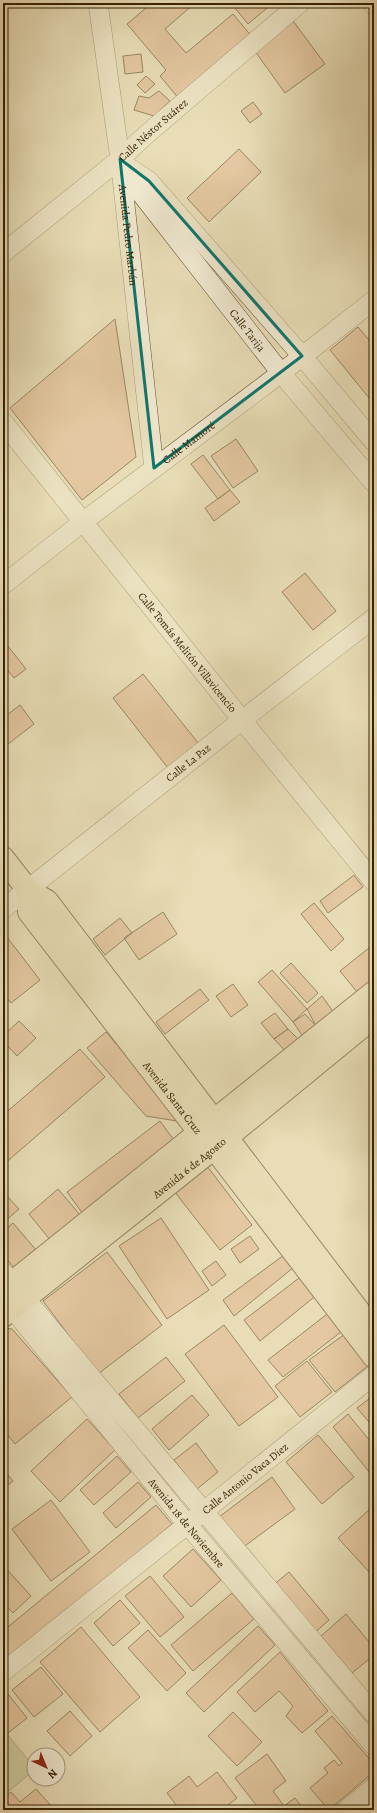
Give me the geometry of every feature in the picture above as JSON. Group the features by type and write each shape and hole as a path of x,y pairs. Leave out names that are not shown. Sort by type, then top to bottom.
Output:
{"main road":[{"name":"Avenida Santa Cruz","path":"3,858 28,890 47,901 374,1357"},
{"name":"Avenida 6 de Agosto","path":"214,1135 374,992"},
{"name":"Avenida 6 de Agosto","path":"9,1295 214,1135 374,1017"},
{"name":"Avenida Santa Cruz","path":"214,1135 374,1331"}],"street":[{"name":"Avenida Pedro Marbán","path":"98,3 126,165 154,468"},
{"name":"Calle Néstor Suárez","path":"3,252 126,165 147,134 300,3"},
{"name":"Calle Tarija","path":"126,165 149,181 302,356 374,442"},
{"name":"Calle Tarija","path":"126,165 139,191 281,373 374,483"},
{"name":"Calle Mamoré","path":"3,585 84,521 281,373 374,300"},
{"name":"Calle Tomás Melitón Villavicencio","path":"3,422 374,882"},
{"name":"Calle La Paz","path":"3,909 242,720 374,618"},
{"name":"Avenida 18 de Noviembre","path":"9,1295 203,1511 374,1714"},
{"name":"Avenida 18 de Noviembre","path":"9,1295 187,1524 374,1746"},
{"name":"Calle Antonio Vaca Diez","path":"3,1672 374,1375"},
{"path":"346,1810 374,1787"}],"highlighted area":[{"path":"120,159 149,181 302,356 154,468"}],"green space":[{"path":"7,1734 26,1757 26,1777 3,1796 3,1737"}],"building":[{"path":"152,3 195,3 165,29 186,53 233,14 253,38 180,100 160,76 166,70 127,24"},
{"path":"231,3 273,3 248,24"},
{"path":"291,18 325,64 285,93 252,47"},
{"path":"141,54 143,72 125,74 123,56"},
{"path":"146,76 155,84 145,93 137,85"},
{"path":"159,91 170,101 154,116 134,110 139,96 149,98"},
{"path":"253,102 262,114 250,123 241,111"},
{"path":"239,149 261,172 209,222 187,198"},
{"path":"115,319 136,457 82,500 10,408"},
{"path":"358,327 374,346 374,404 330,350"},
{"path":"236,439 258,471 233,488 211,456"},
{"path":"203,455 230,490 218,499 191,464"},
{"path":"230,490 240,502 214,521 205,508"},
{"path":"305,573 336,611 313,630 282,592"},
{"path":"3,640 26,669 14,678 3,665"},
{"path":"143,674 199,744 168,768 113,698"},
{"path":"20,705 34,724 3,748 3,718"},
{"path":"354,875 363,887 328,913 320,901"},
{"path":"314,903 344,939 331,951 301,914"},
{"path":"163,912 177,934 139,960 124,938"},
{"path":"120,918 132,933 105,955 93,939"},
{"path":"3,932 40,980 11,1003 3,993"},
{"path":"374,944 374,979 357,992 340,971"},
{"path":"291,963 318,993 307,1003 280,973"},
{"path":"272,970 307,1009 293,1022 258,982"},
{"path":"233,984 248,1005 231,1017 216,996"},
{"path":"200,989 209,1000 165,1034 156,1022"},
{"path":"322,996 334,1013 316,1026 307,1009"},
{"path":"275,1013 288,1029 274,1039 261,1023"},
{"path":"305,1014 316,1026 304,1038 293,1022"},
{"path":"19,1021 36,1038 17,1056 3,1041 3,1036"},
{"path":"288,1029 301,1042 289,1055 274,1039"},
{"path":"106,1032 183,1122 146,1116 87,1048"},
{"path":"80,1049 105,1077 3,1165 3,1115"},
{"path":"160,1121 176,1143 83,1214 67,1192"},
{"path":"207,1166 252,1225 220,1250 174,1191"},
{"path":"58,1189 81,1216 51,1241 29,1214"},
{"path":"3,1192 19,1209 3,1223"},
{"path":"161,1218 209,1290 167,1319 119,1246"},
{"path":"13,1223 37,1251 16,1270 3,1255 3,1232"},
{"path":"250,1236 259,1249 240,1263 231,1249"},
{"path":"107,1252 162,1325 98,1374 43,1301"},
{"path":"284,1255 294,1267 234,1316 223,1300"},
{"path":"216,1261 226,1275 212,1286 202,1271"},
{"path":"303,1275 318,1294 260,1341 244,1320"},
{"path":"331,1311 346,1328 283,1377 268,1360"},
{"path":"224,1325 278,1397 239,1426 185,1354"},
{"path":"3,1328 12,1329 72,1397 15,1444 3,1429"},
{"path":"349,1331 373,1362 335,1392 309,1360"},
{"path":"166,1357 185,1381 138,1418 119,1394"},
{"path":"307,1361 332,1392 300,1417 275,1386"},
{"path":"192,1395 209,1415 169,1450 152,1429"},
{"path":"374,1395 374,1428 357,1408"},
{"path":"348,1414 374,1446 374,1478 333,1427"},
{"path":"87,1419 115,1450 60,1502 31,1471"},
{"path":"318,1435 354,1477 322,1504 286,1462"},
{"path":"196,1443 218,1472 197,1489 174,1460"},
{"path":"117,1456 131,1472 94,1505 80,1490"},
{"path":"3,1469 13,1481 3,1489"},
{"path":"272,1477 295,1509 242,1548 219,1517"},
{"path":"138,1482 151,1497 116,1528 103,1513"},
{"path":"51,1500 90,1552 51,1581 12,1529"},
{"path":"156,1505 172,1524 3,1665 3,1631"},
{"path":"371,1508 374,1511 374,1571 371,1574 338,1538"},
{"path":"193,1549 221,1580 191,1607 163,1576"},
{"path":"3,1565 31,1596 13,1613 3,1602"},
{"path":"289,1572 329,1620 311,1636 271,1587"},
{"path":"150,1576 184,1617 160,1637 125,1596"},
{"path":"232,1593 254,1619 193,1671 171,1645"},
{"path":"120,1600 140,1623 113,1646 94,1623"},
{"path":"346,1614 374,1648 374,1655 352,1673 321,1636"},
{"path":"258,1626 275,1645 204,1712 186,1693"},
{"path":"81,1627 140,1697 100,1732 40,1662"},
{"path":"148,1630 186,1673 167,1691 128,1648"},
{"path":"280,1652 328,1711 302,1733 286,1716 293,1706 279,1691 255,1712 237,1692"},
{"path":"41,1667 63,1694 34,1717 12,1690"},
{"path":"8,1694 27,1718 3,1737 3,1698"},
{"path":"70,1711 92,1736 70,1756 66,1752 66,1747 62,1747 47,1731"},
{"path":"233,1712 262,1742 237,1766 208,1736"},
{"path":"332,1716 374,1764 370,1775 329,1810 310,1788 328,1773 324,1768 334,1760 339,1766 342,1763 315,1731"},
{"path":"267,1754 286,1781 273,1791 284,1806 295,1798 304,1810 260,1810 235,1778"},
{"path":"217,1772 237,1798 222,1810 180,1810 167,1793 189,1776 197,1787"},
{"path":"36,1789 55,1810 3,1810 3,1798 11,1792 20,1802"}]}
